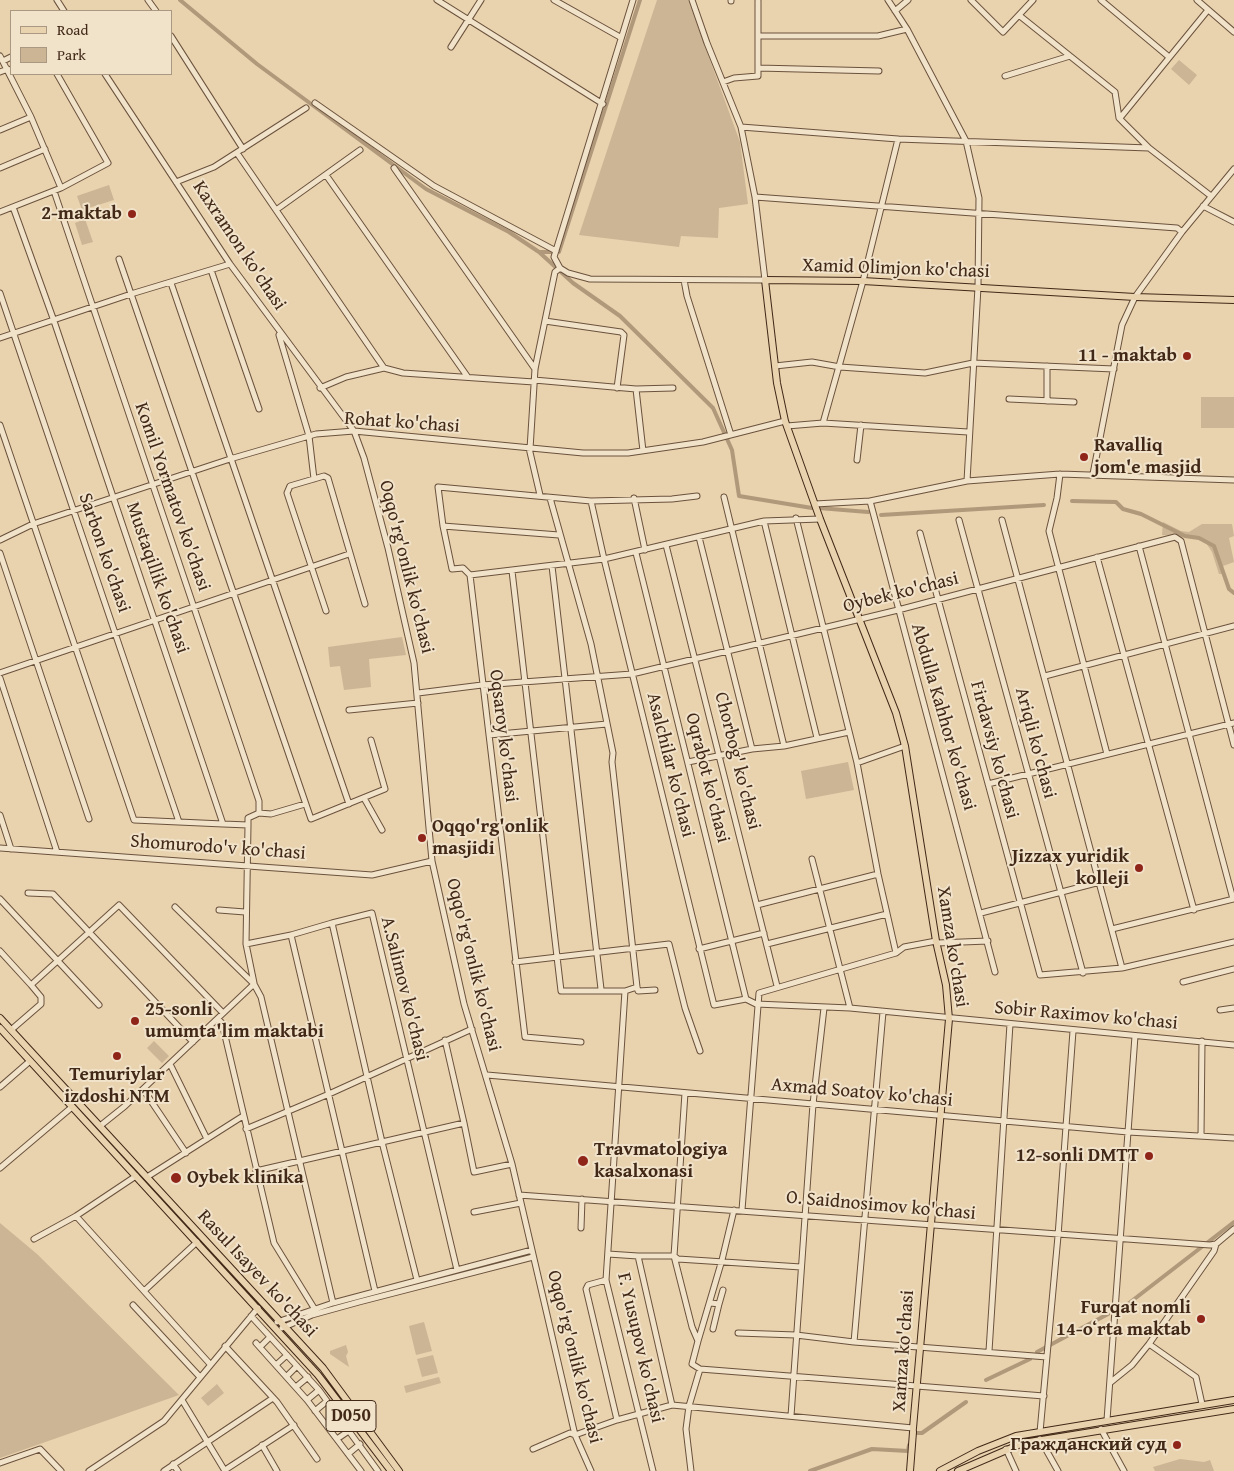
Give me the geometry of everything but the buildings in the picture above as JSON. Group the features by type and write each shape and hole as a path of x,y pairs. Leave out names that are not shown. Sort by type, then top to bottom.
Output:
{"main road":[{"name":"Xamid Olimjon ko'chasi","path":"765,280 863,281 1135,297 1234,300"},
{"name":"Xamza ko'chasi","path":"765,280 775,366 786,424 820,518 861,619 896,714 905,746 937,942 946,985 948,1019 929,1226 910,1471"},
{"name":"Rasul Isayev ko'chasi","path":"0,1018 147,1177 276,1323 278,1332 328,1386 391,1471"},
{"name":"Rasul Isayev ko'chasi","path":"0,1028 258,1308 276,1323 284,1326 331,1378 399,1471"},
{"path":"30,1060 36,1055"},
{"path":"940,1471 1008,1439 1107,1420 1234,1400"},
{"path":"1234,1400 1230,1405 1234,1409"},
{"path":"1199,1413 1202,1408 1200,1405"},
{"path":"958,1471 1006,1448 1040,1439 1234,1409"}],"street":[{"path":"437,0 603,104"},
{"path":"451,47 481,0"},
{"path":"554,0 620,37"},
{"path":"540,495 529,448 535,369 555,272 560,268 554,258 603,104 620,37 633,0"},
{"path":"692,0 722,82 741,127 755,197 765,280"},
{"path":"888,0 907,30 966,141 975,172 980,214 978,287 968,432 967,481"},
{"path":"895,11 908,0"},
{"path":"971,0 1003,32 1033,0"},
{"path":"1101,0 1169,57"},
{"path":"1197,0 1234,32"},
{"path":"722,82 734,78 758,76 758,1"},
{"path":"1120,118 1208,10"},
{"path":"1020,16 1115,92 1120,118 1149,148 1211,196"},
{"path":"758,36 878,36 907,30"},
{"path":"172,38 242,149"},
{"path":"1005,76 1070,56"},
{"path":"2,58 10,73"},
{"path":"758,68 880,72"},
{"path":"0,72 8,69"},
{"path":"11,75 61,188"},
{"path":"0,212 61,188 108,163 58,75"},
{"name":"Kaxramon ko'chasi","path":"106,75 230,264 320,388 354,431"},
{"path":"315,103 434,186 556,251"},
{"path":"176,182 214,167 306,108"},
{"path":"0,130 31,117"},
{"path":"741,127 898,139 1149,148"},
{"path":"823,422 863,281 898,139"},
{"path":"0,168 44,149"},
{"path":"276,210 360,150"},
{"path":"237,153 384,368"},
{"path":"394,168 535,369"},
{"path":"1093,474 1122,325 1135,297 1182,232 1233,172"},
{"path":"326,175 467,376"},
{"name":"Komil Yormatov ko'chasi","path":"54,191 152,486 260,801 259,813"},
{"path":"755,197 1177,228 1182,232"},
{"path":"1203,206 1234,222"},
{"name":"Mustaqillik ko'chasi","path":"13,207 54,320 223,824"},
{"name":"Komil Yormatov ko'chasi","path":"120,258 305,804"},
{"path":"0,338 131,294 230,264"},
{"name":"Xamid Olimjon ko'chasi","path":"560,268 568,273 590,279 765,280"},
{"path":"212,270 259,409"},
{"path":"684,280 686,296 732,435"},
{"path":"171,283 271,581 349,804"},
{"name":"Sarbon ko'chasi","path":"0,294 179,822"},
{"path":"545,321 621,332 624,335 617,388"},
{"path":"278,329 309,436 314,479"},
{"path":"775,366 812,362 840,367 926,373 973,363 1114,370"},
{"path":"1047,366 1047,401"},
{"name":"Rohat ko'chasi","path":"320,388 346,377 384,368 403,372 617,388 673,388"},
{"path":"636,389 643,451"},
{"path":"1009,399 1074,402"},
{"name":"Rohat ko'chasi","path":"0,540 34,524 230,459 309,436 354,431 583,453 643,451 704,442 786,424 823,422 968,432"},
{"path":"0,425 134,820 248,825"},
{"path":"857,460 861,425"},
{"name":"Oqqo'rg'onlik ko'chasi","path":"354,431 364,458 388,548 414,664 432,861 472,1029 512,1164 575,1435 592,1471"},
{"path":"1060,474 1057,498 1049,531 1107,754"},
{"path":"815,504 870,501 967,481 1060,474 1234,480"},
{"path":"326,611 287,493 290,486 324,476 328,478 365,604"},
{"path":"698,496 672,499 634,498 592,501 438,487 443,526 452,569 462,568 470,574 568,565 636,553 764,521 820,518"},
{"path":"724,497 784,746"},
{"path":"550,498 559,536 591,644 613,753 612,762 636,987 638,991 655,990"},
{"path":"634,498 645,550"},
{"name":"Asalchilar ko'chasi","path":"592,501 604,559 714,1005 746,999"},
{"name":"Abdulla Kahhor ko'chasi","path":"870,501 981,913 995,972"},
{"path":"796,518 857,763 878,874 896,953"},
{"name":"Ariqli ko'chasi","path":"959,520 1083,973"},
{"path":"1002,520 1122,968"},
{"path":"764,521 817,738"},
{"path":"443,526 559,536"},
{"name":"Firdavsiy ko'chasi","path":"920,534 1040,975 1083,973"},
{"path":"699,537 752,749"},
{"name":"Oybek ko'chasi","path":"418,693 523,681 632,674 791,634 938,600 1176,537 1181,541 1205,634"},
{"name":"Chorbog' ko'chasi","path":"666,545 696,658 777,986"},
{"path":"1112,929 1234,899 1187,734 1138,546"},
{"path":"0,553 90,819"},
{"name":"Oqrabot ko'chasi","path":"636,553 746,999"},
{"path":"0,674 349,554"},
{"path":"1097,557 1194,910"},
{"path":"552,566 601,989"},
{"path":"512,571 523,681 561,991 601,989 625,991 636,987"},
{"name":"Oqsaroy ko'chasi","path":"470,574 525,1037 581,1042"},
{"path":"1045,676 1234,626"},
{"path":"1205,634 1231,723 1234,745"},
{"path":"0,678 57,852"},
{"path":"349,710 418,702"},
{"path":"988,784 1231,723"},
{"path":"489,735 607,724"},
{"path":"688,762 752,749 784,746 849,732"},
{"path":"333,1303 261,997 254,984 246,944 245,912 248,818 259,813 271,814 305,804 311,819 385,789 371,740"},
{"path":"857,763 905,746"},
{"path":"364,798 382,830"},
{"path":"0,814 11,849"},
{"name":"Shomurodo'v ko'chasi","path":"0,848 372,875 432,861"},
{"path":"812,859 850,1008"},
{"path":"757,905 878,874"},
{"path":"981,913 1100,882"},
{"path":"28,893 53,894 193,1042"},
{"path":"0,899 99,1005"},
{"path":"31,985 118,905 122,906 223,1013"},
{"path":"175,907 254,984"},
{"path":"219,910 245,912"},
{"name":"A.Salimov ko'chasi","path":"332,923 372,913 458,1270"},
{"path":"767,944 887,914"},
{"path":"246,944 332,923 382,1142 417,1280"},
{"path":"699,949 764,933"},
{"path":"291,934 375,1291"},
{"path":"742,1210 758,993 896,953 904,947 937,942 988,941"},
{"path":"1083,973 1122,968 1234,942"},
{"path":"515,962 669,944 685,1008 700,1051"},
{"path":"0,951 41,997 41,1004 12,1030"},
{"path":"1183,982 1234,969"},
{"path":"100,1126 143,1089 254,984"},
{"name":"F. Yusupov ko'chasi","path":"625,991 606,1280 654,1471"},
{"path":"746,999 756,1004"},
{"name":"Sobir Raximov ko'chasi","path":"756,1004 850,1008 1073,1031 1234,1044"},
{"path":"791,1416 804,1215 813,1104 824,1008"},
{"path":"1220,1010 1234,1008"},
{"path":"854,1342 883,1012"},
{"path":"218,1019 222,1022 274,1243 316,1310"},
{"path":"989,1352 1010,1024"},
{"path":"246,1128 288,1112 472,1029"},
{"path":"1040,1432 1058,1236 1073,1031"},
{"path":"1107,1420 1135,1036"},
{"path":"445,1040 474,1172 512,1164"},
{"path":"1201,1136 1202,1041"},
{"path":"0,1087 30,1060"},
{"path":"170,1064 207,1139"},
{"name":"Axmad Soatov ko'chasi","path":"487,1075 1128,1132 1234,1138"},
{"path":"143,1089 186,1153"},
{"path":"686,1093 676,1206 674,1256 692,1327 698,1342"},
{"path":"0,1168 72,1107"},
{"path":"147,1177 243,1116"},
{"path":"256,1171 464,1123"},
{"path":"34,1239 76,1216 136,1176"},
{"name":"O. Saidnosimov ko'chasi","path":"519,1195 742,1210 1058,1236 1216,1244"},
{"path":"581,1228 582,1200"},
{"path":"474,1212 521,1203"},
{"path":"734,1210 711,1302 692,1364 700,1369 1044,1396"},
{"path":"76,1216 210,1364"},
{"path":"1111,1382 1132,1365 1149,1344 1214,1251 1216,1244 1234,1229"},
{"path":"144,1291 196,1242"},
{"path":"276,1323 316,1310 532,1250"},
{"path":"608,1254 674,1256 678,1259 722,1260 801,1267"},
{"path":"638,1256 672,1406"},
{"path":"278,1332 284,1326 333,1303 417,1280 533,1257"},
{"path":"606,1280 588,1285 586,1289 617,1420"},
{"path":"713,1329 723,1290"},
{"path":"711,1302 719,1304"},
{"path":"132,1305 199,1376"},
{"path":"89,1471 164,1421 199,1376 258,1308"},
{"path":"251,1316 319,1390 350,1430 377,1470"},
{"path":"738,1333 796,1335 854,1342 1047,1356"},
{"path":"270,1337 258,1345 307,1400 361,1471"},
{"path":"1149,1344 1196,1377 1200,1405"},
{"path":"225,1346 273,1398 317,1459"},
{"path":"276,1365 287,1355"},
{"path":"287,1376 297,1366"},
{"path":"691,1471 686,1429 689,1406 700,1369"},
{"path":"296,1387 308,1377"},
{"path":"307,1400 319,1390"},
{"path":"164,1471 273,1398"},
{"path":"182,1400 225,1470 294,1425"},
{"path":"315,1411 328,1401"},
{"path":"533,1448 570,1433 575,1435 617,1420 672,1406 791,1416 913,1432"},
{"path":"326,1425 338,1414"},
{"path":"1101,1429 1124,1471"},
{"path":"337,1440 350,1430"},
{"path":"1040,1439 1058,1471"},
{"path":"348,1454 360,1444"},
{"path":"262,1445 277,1471"},
{"path":"0,1463 40,1448 61,1471"},
{"path":"1006,1448 1016,1471"},
{"path":"974,1463 978,1471"},
{"path":"173,1464 178,1471"}],"green space":[{"path":"657,0 688,0 740,142 748,204 719,208 718,238 681,236 679,247 579,235"},
{"path":"1179,60 1197,75 1189,85 1171,69"},
{"path":"109,185 114,200 82,210 77,196"},
{"path":"85,219 93,242 82,245 75,223"},
{"path":"1201,397 1234,397 1234,428 1201,428"},
{"path":"1163,522 1181,531 1189,532 1202,524 1232,524 1234,536 1229,538 1234,562 1223,566 1225,574 1219,574 1212,552 1206,543 1199,539 1162,535"},
{"path":"402,637 406,655 369,659 371,687 344,690 340,666 330,667 328,647"},
{"path":"848,762 854,790 806,799 801,771"},
{"path":"154,1041 169,1056 162,1063 147,1048"},
{"path":"0,1223 37,1254 179,1395 0,1458"},
{"path":"424,1322 432,1351 416,1355 409,1326"},
{"path":"346,1345 349,1367 330,1354 330,1351"},
{"path":"433,1355 438,1373 422,1377 417,1359"},
{"path":"439,1377 441,1383 406,1393 404,1386"},
{"path":"217,1384 224,1393 208,1406 201,1398"},
{"path":"1180,1459 1204,1462 1210,1460 1214,1471 1155,1471 1153,1467"}],"waterway":[{"path":"180,0 257,64 426,189 509,232 539,252 573,283 620,316 713,408 732,450 739,496 812,508"},
{"path":"559,252 640,0"},
{"path":"539,252 554,252"},
{"path":"1072,501 1116,502 1123,509 1141,514 1185,536 1199,538 1214,546 1229,589 1234,593"},
{"path":"881,515 1044,505"},
{"path":"819,508 868,512"},
{"path":"1124,1307 1234,1222"},
{"path":"1037,1352 1108,1314"},
{"path":"986,1380 1030,1359"},
{"path":"913,1433 922,1433 966,1402"},
{"path":"810,1471 872,1449 908,1451 909,1445"}],"place":[{"name":"2-maktab","path":"132,214"},
{"name":"11 - maktab","path":"1187,356"},
{"name":"Ravalliq jom'e masjid","path":"1084,457"},
{"name":"Oqqo'rg'onlik masjidi","path":"422,838"},
{"name":"Jizzax yuridik kolleji","path":"1139,868"},
{"name":"25-sonli umumta'lim maktabi","path":"135,1021"},
{"name":"Temuriylar izdoshi NTM","path":"117,1056"},
{"name":"12-sonli DMTT","path":"1149,1156"},
{"name":"Travmatologiya kasalxonasi","path":"583,1161"},
{"name":"Oybek klinika","path":"176,1178"},
{"name":"Furqat nomli 14-oʻrta maktab","path":"1201,1319"},
{"name":"Гражданский суд","path":"1177,1445"}]}
